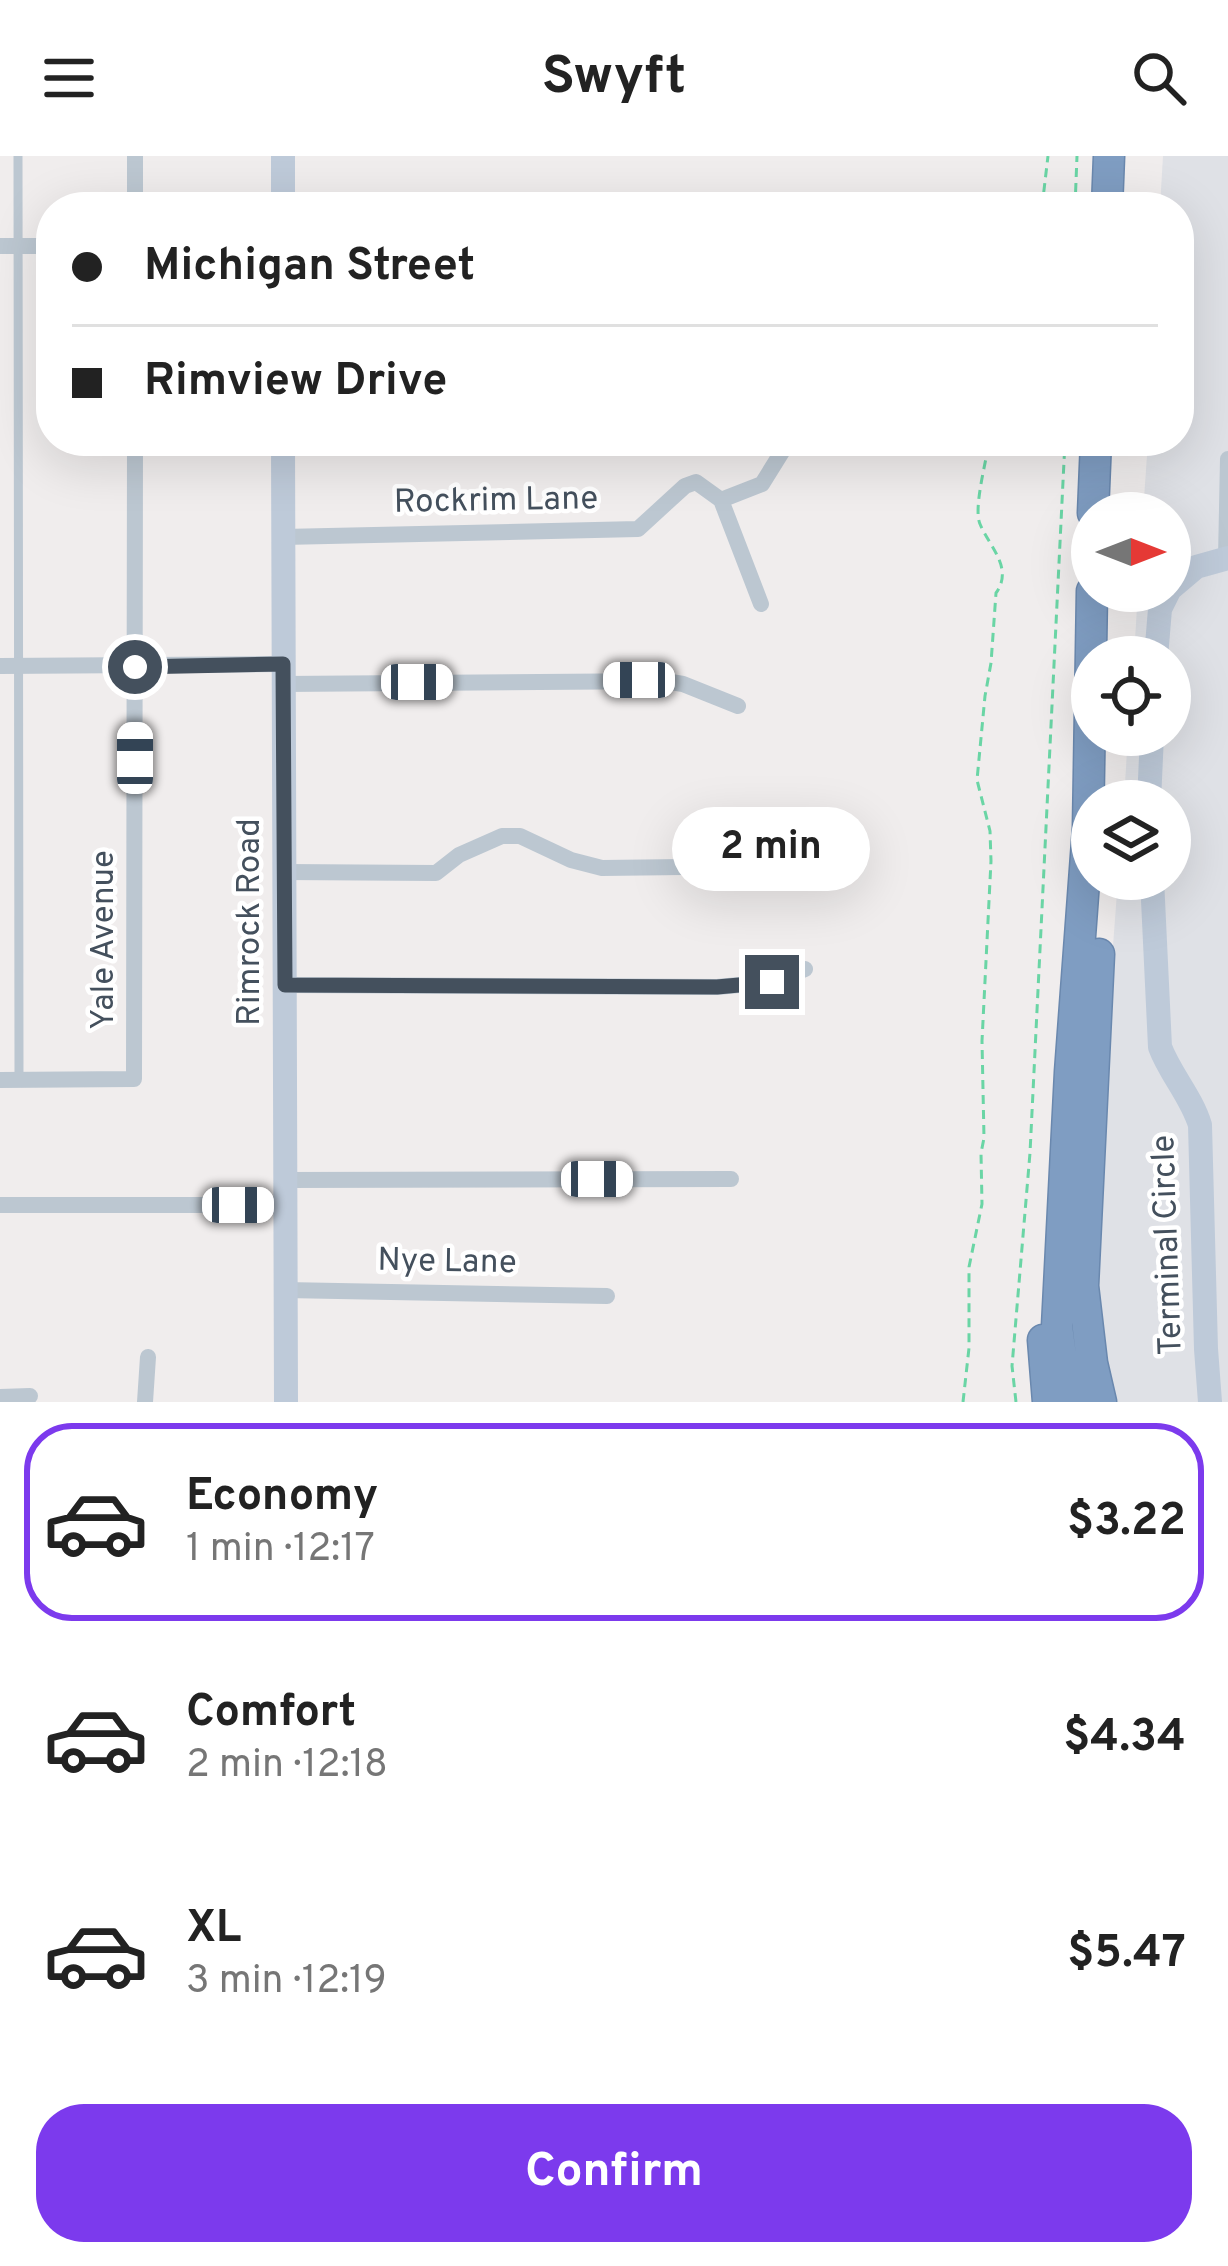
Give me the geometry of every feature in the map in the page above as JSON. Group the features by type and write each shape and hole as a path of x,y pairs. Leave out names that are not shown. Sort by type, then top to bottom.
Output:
{"highway":[{"path":"1108,192 1109,156"},
{"path":"1095,492 1096,456"},
{"path":"1074,1402 1058,1326 1088,828 1093,612"},
{"path":"1101,900 1083,1286 1101,1402"},
{"path":"1048,1402 1042,1304 1047,1224 1070,1072"}],"main road":[{"path":"283,156 283,192"},
{"name":"Rimrock Road","path":"283,456 286,1402"},
{"path":"1191,571 1227,558"},
{"name":"Terminal Circle","path":"1153,900 1160,1047 1200,1125 1210,1402"}],"street":[{"path":"135,156 135,192"},
{"name":"Yale Avenue","path":"9,1080 134,1079 135,456"},
{"path":"761,604 721,500 762,484 779,456"},
{"path":"1227,558 1228,459"},
{"name":"Rockrim Lane","path":"283,537 638,529 685,486 696,482 721,500"},
{"path":"0,666 665,681 738,706"},
{"path":"284,872 436,873 459,855 502,836 520,836 571,860 602,868 769,866"},
{"path":"285,985 717,987 772,982 805,969"},
{"path":"0,1205 731,1179"},
{"name":"Nye Lane","path":"285,1290 607,1296"},
{"path":"145,1402 148,1358"},
{"path":"0,1397 30,1396"}],"lane":[{"path":"9,1080 20,667 9,246 18,156"}],"path":[{"path":"1044,192 1048,156"},
{"path":"1076,192 1077,156"},
{"path":"963,1402 969,1267 982,1204 982,1041 991,862 990,831 977,780 996,593 1002,586 1001,562 977,519 985,456"},
{"path":"1016,1402 1012,1366 1034,1085 1064,456"}],"shaded area":[{"path":"1163,156 1228,156 1228,1402 1107,1402 1091,1240 1116,900 1191,900 1191,780 1125,780 1127,756 1191,756 1191,636 1135,636 1137,612 1191,612 1191,492 1144,492 1147,456 1194,456 1194,192 1161,192"}],"route":[{"path":"135,667 283,664 285,985 717,987 772,982"}]}
